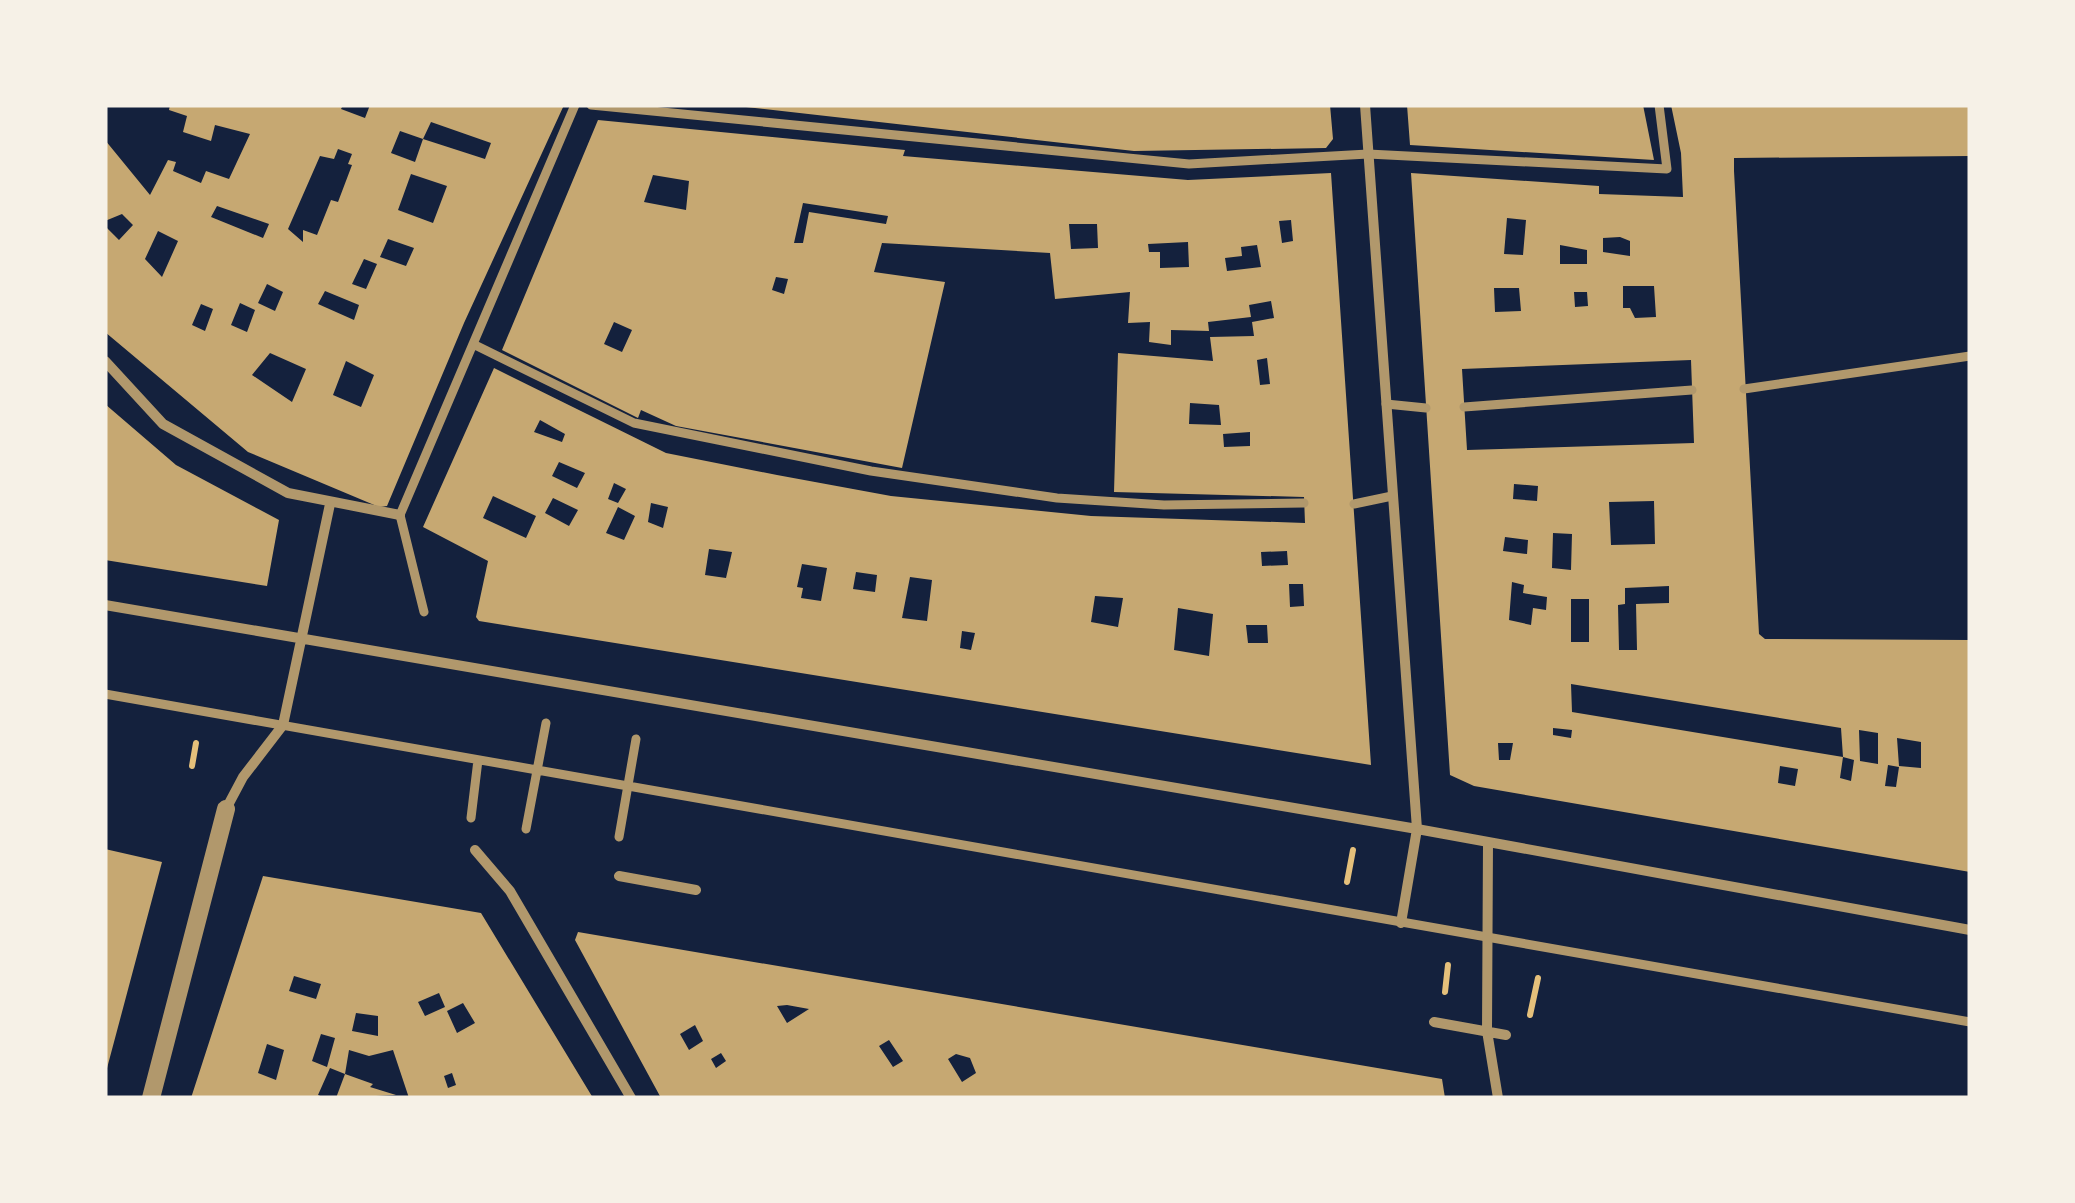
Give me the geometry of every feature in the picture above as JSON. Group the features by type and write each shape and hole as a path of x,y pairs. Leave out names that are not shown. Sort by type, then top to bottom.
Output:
{"street":[{"path":"424,612 400,515 575,105"},
{"path":"591,105 1190,164 1368,154 1668,168 1659,105"},
{"path":"1365,105 1417,829 1401,922"},
{"path":"475,345 634,424 871,472 1057,498 1164,504 1304,503"},
{"path":"1744,389 1970,356"},
{"path":"105,361 163,424 288,493 400,515"},
{"path":"1464,407 1692,390"},
{"path":"1386,404 1426,408"},
{"path":"1354,504 1392,496"},
{"path":"151,1098 226,809 243,777 283,726 330,504"},
{"path":"105,605 1417,829 1970,930"},
{"path":"105,694 1970,1022"},
{"path":"526,829 546,722"},
{"path":"618,837 636,739"},
{"path":"471,818 478,760"},
{"path":"1488,843 1487,1030 1498,1098"},
{"path":"475,850 510,891 631,1098"},
{"path":"619,876 696,890"},
{"path":"1434,1022 1506,1035"}],"building":[{"path":"170,105 343,105 341,109 365,118 370,105 564,105 464,323 387,506 379,507 248,452 105,332 105,226 119,240 133,225 122,214 105,221 105,140 150,195 168,160 176,162 173,171 201,183 206,171 229,179 250,134 215,125 211,141 183,132 187,116 169,110","holes":["431,122 491,143 485,159 423,139","400,131 423,139 415,162 391,153","338,149 352,154 348,164 352,165 338,202 331,200 317,235 303,230 303,242 288,229 320,156 334,159","411,174 447,186 433,223 398,210","217,206 269,224 263,238 211,217","158,231 178,241 162,277 145,259","388,239 414,248 406,266 380,257","364,259 377,264 366,289 352,284","267,284 283,292 275,311 258,303","325,291 359,305 354,320 318,304","240,303 255,310 247,332 231,325","201,304 213,309 205,331 192,325","270,353 306,369 292,402 252,375","346,361 374,375 361,407 333,395"]},
{"path":"728,105 1330,105 1333,139 1326,148 1134,151"},
{"path":"1407,105 1643,105 1654,160 1410,145"},
{"path":"1671,105 1970,105 1970,156 1734,158 1734,171 1759,634 1765,639 1970,640 1970,872 1474,786 1450,775 1411,173 1599,186 1599,194 1683,197 1681,153","holes":["1507,218 1526,220 1523,255 1504,254","1603,238 1630,241 1630,256 1603,252","1560,245 1587,250 1587,264 1560,264","1623,286 1654,286 1656,317 1635,318 1630,308 1623,308","1494,288 1519,288 1521,311 1495,312","1574,292 1587,292 1588,306 1575,307","1691,360 1694,443 1467,450 1462,369","1514,484 1538,486 1537,501 1513,499","1654,501 1655,544 1611,545 1609,502","1553,533 1572,534 1571,570 1552,568","1505,537 1528,540 1527,554 1503,551","1512,582 1524,585 1523,593 1547,597 1546,610 1533,608 1531,625 1509,620","1669,586 1669,603 1636,604 1637,650 1619,650 1618,605 1625,604 1625,588","1571,599 1589,599 1589,642 1571,642","1571,684 1841,728 1843,757 1572,712","1553,728 1572,730 1571,738 1553,735","1859,730 1878,733 1878,764 1860,761","1897,738 1921,742 1921,768 1899,766","1498,743 1513,743 1510,760 1499,760","1843,757 1854,760 1851,781 1840,778","1888,765 1899,767 1896,787 1885,786","1780,766 1798,769 1795,786 1778,783"]},
{"path":"598,120 905,150 903,156 1188,180 1331,173 1371,765 479,621 476,617 488,561 423,527 494,368 666,453 777,475 891,496 1091,516 1305,523 1304,497 1114,492 1118,353 1213,361 1210,337 1254,336 1252,322 1274,318 1271,301 1249,305 1251,317 1208,322 1209,331 1171,330 1171,345 1149,342 1150,322 1128,323 1130,292 1055,299 1050,253 882,243 874,272 945,282 902,468 676,426 641,410 638,418 502,350","holes":["653,175 689,181 686,210 644,202","803,203 888,216 886,224 809,212 803,243 794,243","1291,220 1293,241 1282,243 1279,221","1069,224 1097,224 1098,248 1071,249","1188,242 1189,267 1160,268 1160,252 1149,252 1148,244","1257,245 1261,267 1227,271 1225,258 1242,256 1241,247","776,277 788,279 784,294 772,290","614,322 632,330 622,352 604,344","1267,358 1270,384 1260,385 1257,360","1190,403 1219,405 1221,425 1189,424","540,420 565,434 562,442 534,432","1250,432 1250,446 1224,447 1223,434","559,462 585,473 577,488 552,476","614,483 626,489 618,503 608,499","493,496 536,516 526,538 483,518","553,498 578,510 569,526 545,513","651,503 668,507 663,528 648,522","618,507 635,516 624,540 606,533","709,549 732,552 726,578 705,575","1287,551 1288,565 1262,566 1261,552","802,564 827,568 821,601 801,598 803,588 797,587","856,572 877,575 875,592 853,589","910,577 932,580 927,621 902,618","1289,584 1303,584 1304,606 1290,607","1095,596 1123,598 1118,627 1091,622","1178,608 1213,614 1209,656 1174,650","1246,625 1267,625 1268,643 1248,643","962,631 975,633 971,650 960,648"]},
{"path":"105,404 176,465 279,520 267,586 105,560"},
{"path":"105,849 162,862 106,1072 105,1072"},
{"path":"263,876 481,913 593,1098 409,1098 393,1050 369,1056 349,1050 345,1074 330,1068 318,1095 325,1098 191,1098","holes":["294,976 321,984 316,999 289,991","439,993 445,1007 425,1016 418,1002","463,1003 475,1023 457,1033 447,1011","356,1013 378,1016 378,1036 352,1031","321,1034 335,1038 327,1067 312,1061","267,1044 284,1050 276,1080 258,1073","452,1073 456,1085 448,1088 444,1076"]},
{"path":"578,932 1442,1079 1445,1098 661,1098 575,940","holes":["787,1005 809,1009 787,1023 777,1006","695,1025 703,1041 689,1050 680,1034","889,1040 903,1061 893,1067 879,1046","721,1053 726,1061 716,1068 711,1059","956,1054 970,1058 976,1073 962,1082 948,1059"]},
{"path":"345,1074 373,1084 370,1087 396,1095 336,1098"}]}
